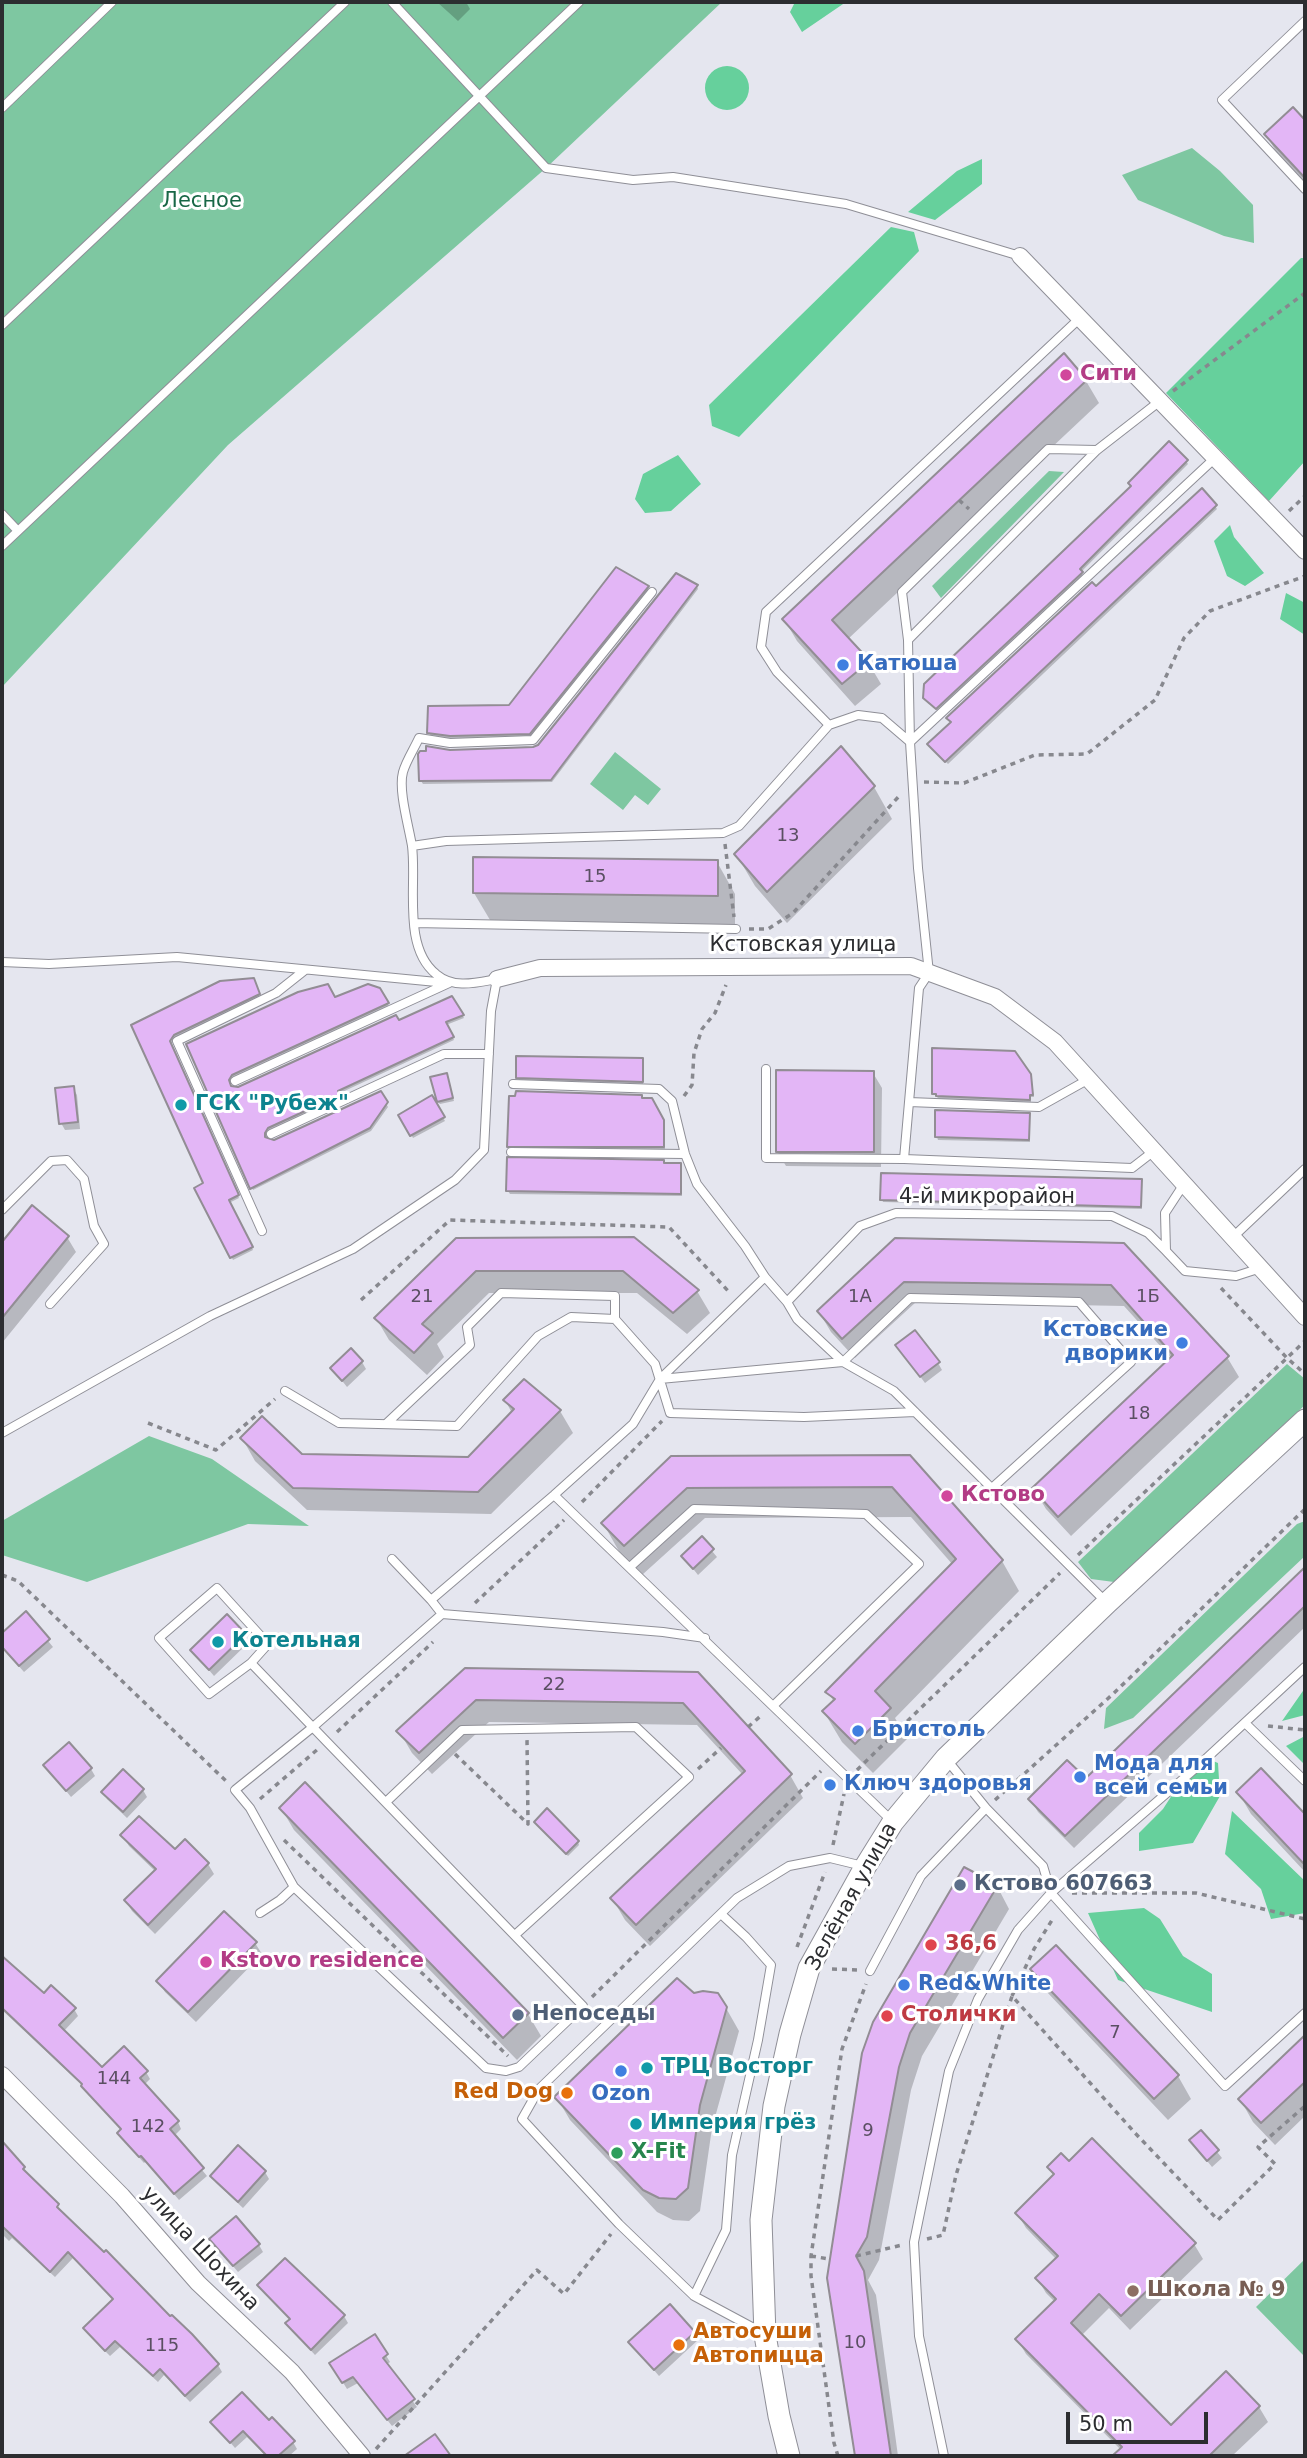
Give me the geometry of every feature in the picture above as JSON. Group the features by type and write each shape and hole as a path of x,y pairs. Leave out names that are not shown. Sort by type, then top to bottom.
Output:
{"main road":[{"name":"Зелёная улица","path":"789,2456 765,2335 761,2220 774,2106 790,2034 809,1968 893,1822 946,1758 1107,1602 1305,1420"}],"street":[{"path":"1020,256 1305,551"},
{"name":"Кстовская улица","path":"497,979 540,968 911,967 996,998 1055,1042 1305,1317"},
{"name":"улица Шохина","path":"2,2076 122,2196 198,2283 292,2372 362,2456"}],"lane":[{"path":"2,108 112,2"},
{"path":"2,325 345,2"},
{"path":"392,2 546,168 633,180 673,177 846,204 1020,256"},
{"path":"2,547 579,2"},
{"path":"1305,21 1222,100 1305,189"},
{"path":"829,725 777,672 761,647 766,612 1080,318"},
{"path":"908,640 1097,450 1160,401"},
{"path":"904,1159 919,988 929,973 912,781 908,640 902,592 1048,449 1097,450"},
{"path":"910,742 1216,458"},
{"path":"2,514 18,531"},
{"path":"450,983 434,973 421,957 414,922 412,846 407,827 402,773 419,738 450,743 533,740 652,592"},
{"path":"412,846 446,841 723,833 739,826 829,725 858,715 882,718 910,742"},
{"path":"414,922 736,929"},
{"path":"2,962 49,964 177,957 469,985 497,979 491,1011 484,1150 455,1180 353,1249 210,1316 2,1433"},
{"path":"262,1231 177,1041 276,993 305,970"},
{"path":"235,1081 450,983"},
{"path":"271,1134 444,1054 489,1054"},
{"path":"766,1069 766,1157 904,1159 1132,1168 1154,1151"},
{"path":"909,1102 1039,1107 1089,1079"},
{"path":"513,1084 659,1088 672,1101 685,1154 697,1184 746,1246 765,1277 797,1318 843,1362 894,1391 1107,1602"},
{"path":"511,1152 685,1154"},
{"path":"2,1209 51,1161 67,1160 84,1179 94,1226 104,1244 50,1304"},
{"path":"1233,1237 1305,1169"},
{"path":"1166,1251 1165,1213 1184,1184"},
{"name":"4-й микрорайон","path":"787,1302 860,1226 896,1213 1112,1216 1148,1233 1185,1271 1236,1276 1261,1268"},
{"path":"431,1600 633,1424 660,1379 765,1277"},
{"path":"386,1424 470,1345 467,1327 501,1293 615,1296 615,1320 655,1364 670,1413 804,1417 915,1412"},
{"path":"660,1379 843,1362 910,1298 1079,1302 1131,1362 992,1488"},
{"path":"285,1391 339,1423 457,1426 538,1336 571,1317 615,1320"},
{"path":"554,1495 893,1822"},
{"path":"630,1567 694,1509 866,1514 919,1564 773,1706"},
{"path":"392,1559 442,1614"},
{"path":"217,1588 268,1644 251,1663 209,1694 159,1638 217,1588"},
{"path":"251,1663 313,1727 515,1935 583,2006 519,2067 506,2071 486,2068 293,1886 250,1808 235,1790 313,1727 442,1614 663,1632 705,1638"},
{"path":"944,2456 919,2336 914,2242 949,2071 978,1999 1018,1930 1051,1893 1305,1667"},
{"path":"1245,1723 1305,1781"},
{"path":"386,1802 462,1730 636,1727 689,1777 515,1935"},
{"path":"946,1758 986,1808 1043,1866 1051,1893 1225,2086 1305,2013"},
{"path":"870,1971 921,1876 986,1808"},
{"path":"765,2335 694,2296 619,2224 522,2119 539,2089 737,1898 789,1866 830,1858 865,1867"},
{"path":"260,1913 280,1900 293,1886"},
{"path":"694,2296 726,2230 732,2155 758,2040 771,1965 721,1914"}],"path":[{"path":"1160,401 1305,293"},
{"path":"1277,521 1305,496"},
{"path":"723,833 736,929 768,929 793,913 912,781 964,783 1035,755 1087,754 1155,700 1184,638 1210,611 1305,576"},
{"path":"674,1110 692,1085 694,1053 702,1029 715,1013 734,967"},
{"path":"361,1300 450,1220 669,1227 739,1302"},
{"path":"1207,1273 1305,1374"},
{"path":"838,2456 811,2276 811,2256 842,2049 870,1971 793,1966 797,1944 830,1858 848,1780 1305,1341"},
{"path":"148,1423 216,1450 285,1391"},
{"path":"986,1808 1113,1694 1305,1508"},
{"path":"2,1575 18,1581 235,1790"},
{"path":"748,1727 773,1706"},
{"path":"1245,1723 1305,1730"},
{"path":"446,1745 528,1824 527,1729"},
{"path":"689,1777 721,1748"},
{"path":"583,2006 830,1763"},
{"path":"856,2256 943,2235 956,2175 1012,1996 1034,1949 1054,1919 1051,1893 1196,1893 1305,1919"},
{"path":"1012,1996 1136,2134 1218,2220 1275,2164 1258,2147 1305,2106"},
{"path":"369,2456 537,2270 564,2294 619,2224"},
{"path":"811,2256 829,2259"}],"green space":[{"name":"Лесное","path":"2,2 722,2 546,168 228,445 2,687"},
{"path":"795,2 846,2 802,32 790,12"},
{"path":"727,66 736,67 743,72 748,79 748,97 743,104 736,109 727,110 718,109 711,104 706,97 705,88 706,79 711,72 718,67"},
{"path":"1192,148 1220,171 1253,205 1254,243 1224,236 1138,200 1122,175"},
{"path":"982,159 982,184 935,220 908,212 957,171"},
{"path":"891,227 914,232 919,251 739,437 712,426 709,405"},
{"path":"1301,258 1305,258 1305,461 1269,501 1166,393"},
{"path":"678,455 701,484 671,511 645,513 635,499 643,474"},
{"path":"1049,471 1064,472 941,598 932,586"},
{"path":"1230,525 1234,537 1264,573 1245,586 1227,576 1214,541"},
{"path":"1286,593 1305,603 1305,635 1280,619"},
{"path":"615,752 661,789 648,805 635,795 623,810 590,784"},
{"path":"1287,1364 1305,1379 1305,1405 1114,1582 1091,1579 1078,1562"},
{"path":"149,1436 212,1459 309,1526 248,1524 87,1582 2,1555 2,1521"},
{"path":"1305,1521 1305,1556 1133,1718 1104,1729 1106,1708 1297,1524"},
{"path":"1305,1688 1305,1715 1282,1721"},
{"path":"1305,1736 1305,1765 1286,1746"},
{"path":"1198,1755 1218,1763 1220,1796 1193,1843 1139,1851 1139,1833 1163,1809"},
{"path":"1232,1811 1305,1881 1305,1913 1271,1919 1261,1889 1225,1854"},
{"path":"1144,1908 1160,1919 1183,1956 1212,1974 1212,2012 1118,1980 1088,1913"},
{"path":"1305,2259 1305,2357 1256,2307"}],"building":[{"path":"1293,107 1305,120 1305,178 1264,134"},
{"path":"1064,353 1087,380 832,620 870,661 842,684 782,619"},
{"path":"1169,441 1188,460 1080,569 1083,572 936,709 923,698 924,684 1131,486 1128,483"},
{"path":"1202,488 1217,505 945,762 927,744 951,722 946,718 1092,582 1096,586"},
{"path":"616,567 649,586 530,734 450,736 427,733 428,706 509,705"},
{"path":"676,573 698,585 551,780 419,781 418,754 420,751 426,751 426,746 450,750 538,745"},
{"path":"841,746 875,786 767,892 734,854"},
{"path":"473,857 718,860 718,896 473,893"},
{"name":"ГСК \"Рубеж\"","path":"254,978 260,994 174,1035 170,1041 239,1195 229,1200 253,1247 230,1258 194,1188 203,1183 131,1025 220,981"},
{"path":"328,984 335,997 368,984 380,988 389,1003 232,1075 229,1080 231,1086 238,1087 396,1015 399,1020 452,996 464,1015 446,1022 454,1037 338,1091 340,1095 268,1128 265,1137 274,1140 381,1091 388,1102 370,1128 250,1189 186,1044 298,992"},
{"path":"932,1048 1015,1051 1031,1074 1033,1095 1030,1095 1030,1100 936,1096 932,1094"},
{"path":"516,1056 643,1058 643,1082 516,1078"},
{"path":"776,1070 874,1071 874,1152 776,1152"},
{"path":"447,1073 453,1098 437,1102 430,1077"},
{"path":"74,1086 78,1122 59,1124 55,1088"},
{"path":"516,1091 642,1095 642,1098 652,1098 664,1120 664,1147 507,1147 509,1096 515,1096"},
{"path":"432,1095 445,1117 410,1136 398,1115"},
{"path":"935,1110 1030,1113 1029,1140 935,1137"},
{"path":"507,1157 664,1160 664,1163 681,1163 681,1194 506,1191"},
{"path":"881,1173 1142,1179 1141,1207 880,1200"},
{"path":"32,1205 69,1236 2,1318 2,1242"},
{"path":"634,1237 699,1290 673,1313 623,1271 476,1271 422,1324 433,1333 414,1353 374,1318 456,1238"},
{"path":"895,1238 1124,1243 1229,1356 1058,1517 1032,1488 1173,1355 1111,1285 904,1282 842,1339 817,1311"},
{"path":"915,1330 940,1362 920,1377 895,1345"},
{"path":"351,1348 363,1361 342,1381 330,1368"},
{"path":"524,1379 561,1410 478,1492 293,1488 240,1438 262,1416 302,1454 468,1457 514,1409 503,1400"},
{"path":"910,1455 1003,1560 875,1691 891,1708 855,1744 822,1711 835,1699 825,1692 956,1559 892,1487 687,1488 624,1546 601,1523 671,1456"},
{"path":"702,1536 714,1549 693,1569 681,1556"},
{"path":"1305,1567 1305,1606 1065,1836 1028,1799 1067,1760 1086,1778"},
{"path":"26,1611 50,1639 19,1666 2,1647 2,1633"},
{"name":"Котельная","path":"227,1614 246,1634 209,1670 190,1650"},
{"path":"465,1668 698,1672 792,1774 636,1925 610,1898 745,1771 683,1703 476,1700 419,1753 396,1731"},
{"path":"69,1742 92,1768 66,1791 43,1765"},
{"path":"1261,1768 1305,1814 1305,1865 1236,1792"},
{"path":"123,1769 144,1789 123,1812 101,1792"},
{"path":"305,1782 529,2013 503,2038 279,1808"},
{"path":"547,1808 579,1841 566,1854 534,1822"},
{"path":"139,1816 175,1849 185,1839 209,1863 148,1925 124,1900 156,1869 120,1835"},
{"path":"964,1867 998,1885 910,2033 899,2067 867,2237 856,2256 864,2271 891,2456 855,2456 827,2278 862,2053 873,2022"},
{"name":"Kstovo residence","path":"224,1911 257,1942 188,2012 156,1981"},
{"path":"1056,1945 1179,2075 1154,2099 1030,1969"},
{"path":"2,1956 44,1993 51,1985 76,2008 59,2025 102,2067 124,2046 148,2071 140,2078 179,2121 170,2129 204,2168 174,2194 117,2133 121,2129 82,2084 2,2008"},
{"name":"ТРЦ Восторг","path":"677,1978 694,1993 718,1993 727,2007 700,2105 688,2188 676,2199 659,2198 643,2190 554,2097"},
{"path":"1305,2035 1305,2082 1261,2123 1238,2099"},
{"path":"1201,2130 1219,2150 1207,2161 1189,2140"},
{"path":"1092,2138 1196,2243 1121,2316 1099,2294 1071,2323 1171,2425 1226,2371 1260,2406 1209,2456 1112,2456 1122,2447 1015,2339 1056,2299 1035,2278 1058,2256 1015,2213 1054,2174 1047,2167 1061,2153 1069,2161"},
{"path":"2,2141 25,2167 23,2169 59,2204 57,2207 104,2252 106,2250 219,2364 185,2396 160,2369 153,2376 115,2341 105,2351 83,2328 113,2299 68,2252 50,2272 2,2226"},
{"path":"238,2145 266,2171 238,2202 210,2176"},
{"path":"236,2216 260,2244 233,2266 209,2239"},
{"path":"285,2258 345,2315 311,2350 285,2323 290,2319 257,2285"},
{"path":"670,2304 695,2332 654,2370 628,2342"},
{"path":"375,2334 388,2354 383,2358 415,2399 387,2420 353,2377 342,2383 329,2363"},
{"path":"242,2392 269,2420 272,2417 295,2441 278,2456 267,2456 243,2431 230,2443 210,2422"},
{"path":"435,2434 451,2456 404,2456"}],"place":[{"name":"Сити","path":"1066,375"},
{"name":"Катюша","path":"843,665"},
{"name":"ГСК \"Рубеж\"","path":"181,1105"},
{"name":"Кстовские дворики","path":"1182,1343"},
{"name":"Кстово","path":"947,1496"},
{"name":"Котельная","path":"218,1642"},
{"name":"Бристоль","path":"858,1731"},
{"name":"Мода для всей семьи","path":"1080,1777"},
{"name":"Ключ здоровья","path":"830,1785"},
{"name":"Кстово 607663","path":"960,1885"},
{"name":"36,6","path":"931,1945"},
{"name":"Kstovo residence","path":"206,1962"},
{"name":"Red&White","path":"904,1985"},
{"name":"Непоседы","path":"518,2015"},
{"name":"Столички","path":"887,2016"},
{"name":"ТРЦ Восторг","path":"647,2068"},
{"name":"Ozon","path":"621,2071"},
{"name":"Red Dog","path":"567,2093"},
{"name":"Империя грёз","path":"636,2124"},
{"name":"X-Fit","path":"617,2153"},
{"name":"Школа № 9","path":"1133,2291"},
{"name":"Автосуши Автопицца","path":"679,2345"}]}
